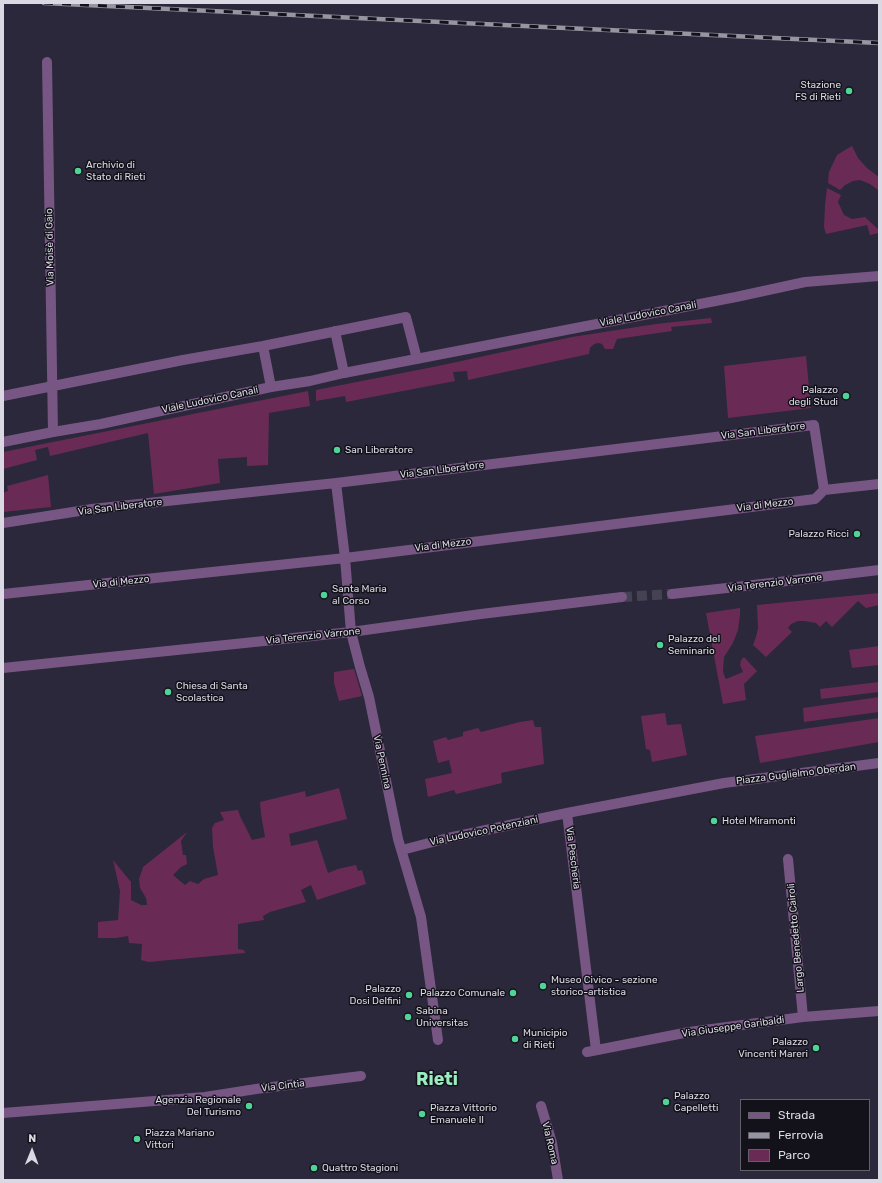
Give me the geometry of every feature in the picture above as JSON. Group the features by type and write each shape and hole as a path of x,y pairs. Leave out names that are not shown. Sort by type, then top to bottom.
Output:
{"street":[{"name":"Via Moisè di Gaio","path":"47,62 53,432"},
{"name":"Viale Ludovico Canali","path":"3,442 101,424 271,387 310,381 805,282 879,276"},
{"path":"3,396 406,317 417,359"},
{"path":"335,331 344,373"},
{"path":"263,346 271,387"},
{"name":"Via San Liberatore","path":"3,523 92,509 336,483 814,425 824,490"},
{"name":"Via Pennina","path":"336,483 351,632 369,697 398,839 421,917 438,1040"},
{"name":"Via di Mezzo","path":"3,594 344,558 815,499 824,490 879,484"},
{"name":"Via Terenzio Varrone","path":"672,594 879,570"},
{"name":"Via Terenzio Varrone","path":"3,668 351,632 481,614 622,597"},
{"name":"Piazza Guglielmo Oberdan","path":"714,786 724,783 879,764"},
{"name":"Via Pescheria","path":"591,1051 582,929 568,813 714,786"},
{"name":"Via Ludovico Potenziani","path":"402,850 448,838 568,813"},
{"name":"Largo Benedetto Cairoli","path":"788,859 803,1017"},
{"name":"Via Giuseppe Garibaldi","path":"591,1051 690,1032 803,1017 879,1011"},
{"name":"Via Cintia","path":"3,1113 200,1097 361,1076"},
{"name":"Via Roma","path":"541,1106 552,1143 558,1180"}],"green space":[{"path":"852,146 858,158 867,168 879,177 879,195 878,190 870,184 860,180 853,181 845,185 840,190 828,183 829,172 837,155"},
{"path":"827,188 841,195 838,202 844,215 852,219 865,217 879,230 879,233 870,235 867,225 826,234 824,227"},
{"path":"711,318 712,323 671,327 672,331 617,339 613,349 605,349 602,344 598,343 594,344 590,348 589,354 468,380 467,371 453,372 455,381 346,402 345,396 316,401 316,390 438,366 572,337 656,324"},
{"path":"806,356 811,408 728,418 724,366"},
{"path":"308,391 310,406 269,413 268,465 247,466 247,457 218,459 220,483 154,494 148,433 50,456 48,447 35,450 37,460 3,469 3,452"},
{"path":"48,475 51,507 3,512 3,493 8,491 7,486"},
{"path":"879,593 879,605 866,608 858,601 832,627 826,621 820,627 816,623 804,621 798,621 791,624 788,628 792,632 766,657 753,645 758,628 757,605"},
{"path":"740,608 738,630 733,643 724,657 724,675 726,679 743,672 740,665 741,660 744,657 757,671 744,684 746,700 723,704 706,613"},
{"path":"879,646 879,665 852,668 849,650"},
{"path":"354,669 362,696 339,701 334,683 334,672"},
{"path":"879,682 879,692 821,699 820,689"},
{"path":"879,697 879,712 804,722 803,708"},
{"path":"665,713 667,725 681,724 687,755 652,762 650,750 646,749 641,716"},
{"path":"879,718 879,742 760,763 755,736"},
{"path":"533,720 535,727 541,727 544,764 501,773 502,783 456,794 454,790 428,797 425,779 452,773 449,760 438,763 433,741 446,737 448,740 463,736 463,732 478,728 481,732"},
{"path":"339,788 347,819 289,834 291,846 317,840 328,873 356,865 358,871 362,870 366,884 317,900 311,885 301,890 306,902 270,912 263,916 264,920 238,924 238,949 244,950 245,953 148,962 141,960 142,944 129,943 128,936 98,938 98,922 118,920 120,891 113,860 131,882 131,900 141,905 147,905 146,898 140,888 139,879 143,867 187,832 181,841 183,855 186,855 187,864 181,867 173,875 185,885 190,881 198,884 204,879 218,875 213,847 212,828 215,823 224,820 220,812 238,810 252,840 265,837 260,802 305,791 306,797"}],"tunnel":[{"path":"622,597 672,594"}],"railway":[{"path":"44,3 879,43"}],"place":[{"name":"Stazione FS di Rieti","path":"849,91"},
{"name":"Archivio di Stato di Rieti","path":"78,171"},
{"name":"Palazzo degli Studi","path":"846,396"},
{"name":"San Liberatore","path":"337,450"},
{"name":"Palazzo Ricci","path":"857,534"},
{"name":"Santa Maria al Corso","path":"324,595"},
{"name":"Palazzo del Seminario","path":"660,645"},
{"name":"Chiesa di Santa Scolastica","path":"168,692"},
{"name":"Hotel Miramonti","path":"714,821"},
{"name":"Museo Civico - sezione storico-artistica","path":"543,986"},
{"name":"Palazzo Comunale","path":"513,993"},
{"name":"Palazzo Dosi Delfini","path":"409,995"},
{"name":"Sabina Universitas","path":"408,1017"},
{"name":"Municipio di Rieti","path":"515,1039"},
{"name":"Palazzo Vincenti Mareri","path":"816,1048"},
{"name":"Palazzo Capelletti","path":"666,1102"},
{"name":"Agenzia Regionale Del Turismo","path":"249,1106"},
{"name":"Piazza Vittorio Emanuele II","path":"422,1114"},
{"name":"Piazza Mariano Vittori","path":"137,1139"},
{"name":"Quattro Stagioni","path":"314,1168"}],"district":[{"name":"Rieti","path":"437,1080"}]}
